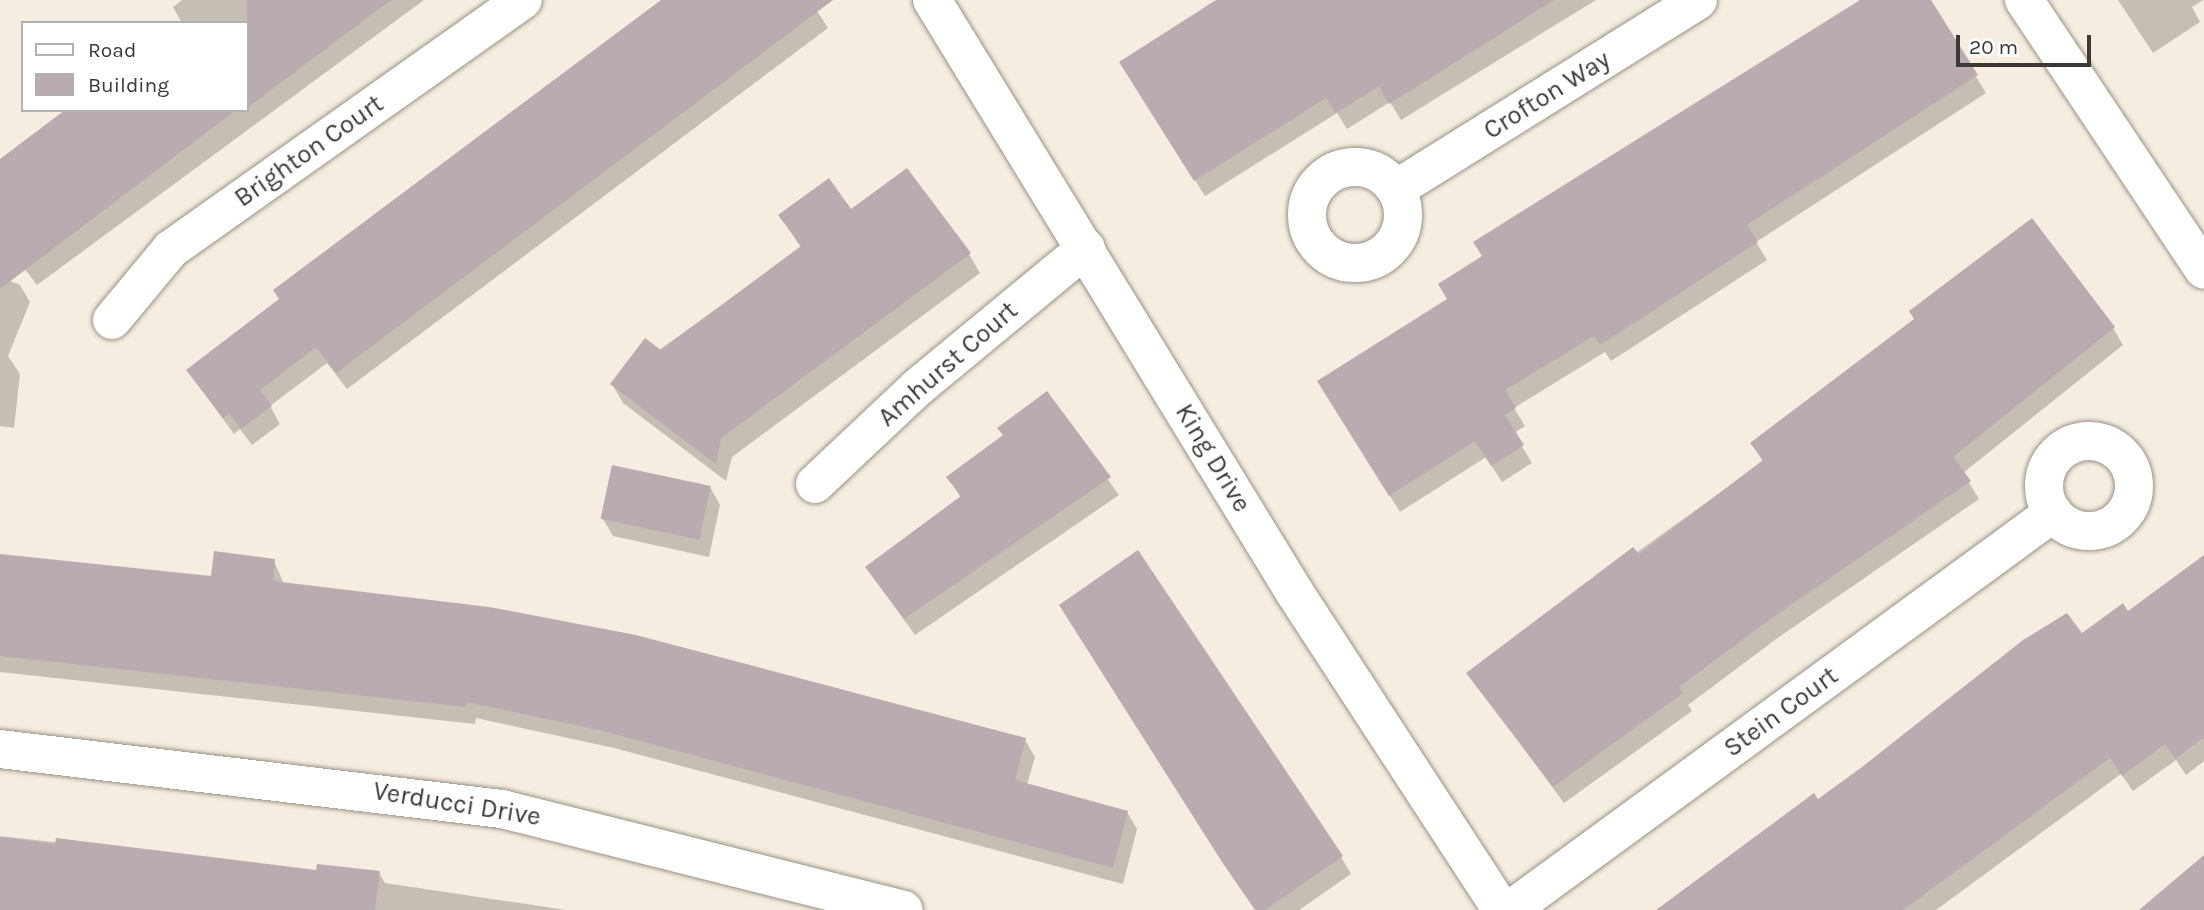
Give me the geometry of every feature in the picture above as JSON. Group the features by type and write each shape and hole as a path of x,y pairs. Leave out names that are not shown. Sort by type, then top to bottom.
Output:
{"street":[{"name":"Brighton Court","path":"112,320 171,249 523,0"},
{"name":"King Drive","path":"932,0 1295,593 1502,910"},
{"name":"Crofton Way","path":"1396,189 1698,0"},
{"path":"2024,0 2204,270"},
{"name":"Amhurst Court","path":"814,484 918,387 1086,248"},
{"name":"Stein Court","path":"1510,910 2053,513"},
{"name":"Verducci Drive","path":"0,749 502,809 904,910"}],"building":[{"path":"247,0 391,0 248,107"},
{"path":"661,0 833,0 336,373 316,347 260,390 272,406 241,429 229,413 223,418 186,370 279,299 273,290"},
{"path":"1216,0 1554,0 1389,104 1379,86 1336,113 1326,98 1194,181 1119,62"},
{"path":"1860,0 1931,0 1978,75 1747,225 1758,242 1600,345 1594,336 1505,390 1516,408 1505,415 1524,445 1491,466 1475,441 1389,496 1317,381 1447,299 1438,284 1482,256 1473,242"},
{"path":"62,112 233,112 0,289 0,159"},
{"path":"907,168 971,253 721,438 716,464 610,384 645,338 661,350 801,246 778,215 829,178 851,209"},
{"path":"2032,218 2115,327 1953,457 1971,481 1769,620 1679,687 1683,693 1553,787 1466,673 1633,547 1639,554 1763,460 1750,443 1914,319 1909,311"},
{"path":"1047,391 1111,477 904,619 865,567 961,496 946,477 1003,435 997,428"},
{"path":"612,465 711,486 699,540 601,519"},
{"path":"1138,550 1343,856 1265,910 1255,910 1222,862 1059,605"},
{"path":"214,551 275,559 273,581 489,607 636,635 1026,738 1015,780 1128,811 1113,868 603,731 467,702 466,707 0,656 0,554 211,576"},
{"path":"2204,555 2204,737 2175,759 2165,744 2122,776 2110,758 1903,910 1656,910 1814,793 1818,799 1862,767 2023,640 2067,613 2082,633 2123,603 2128,611"},
{"path":"0,837 55,844 56,838 316,870 317,864 380,871 375,910 0,910"},
{"path":"2204,855 2204,910 2139,910"}]}
